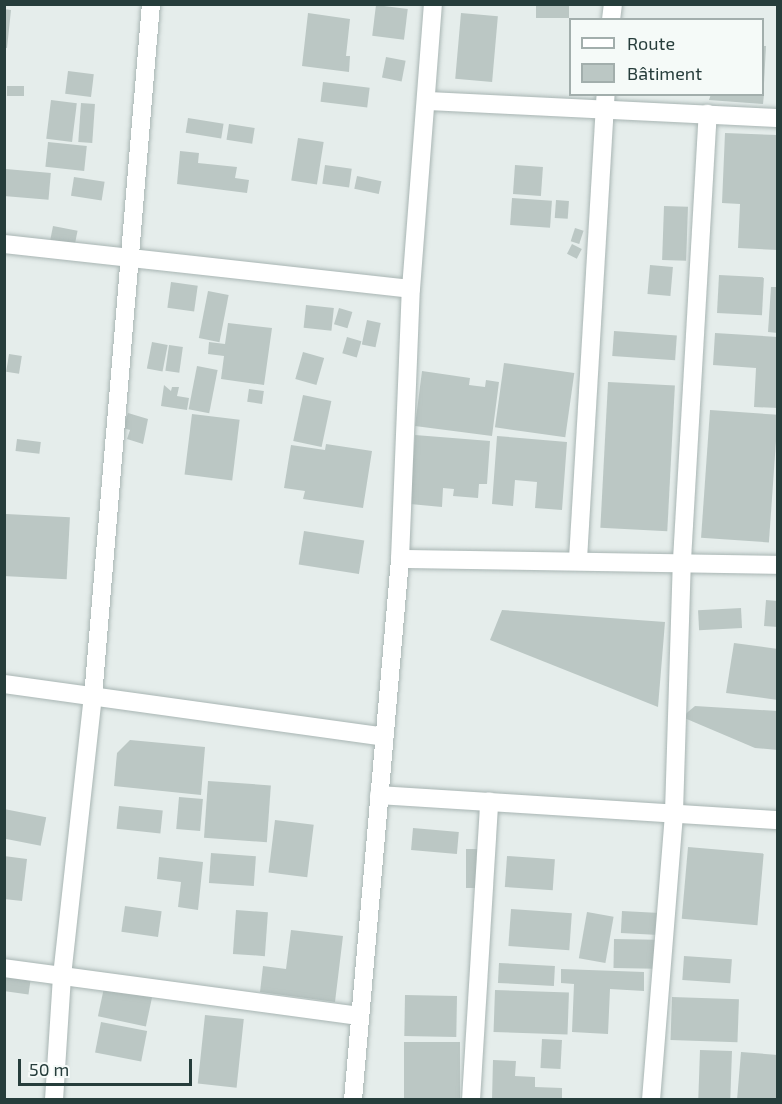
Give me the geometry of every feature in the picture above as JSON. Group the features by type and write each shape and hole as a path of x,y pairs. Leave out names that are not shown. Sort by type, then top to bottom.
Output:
{"street":[{"path":"54,1100 62,976 93,697 132,256 151,4"},
{"path":"353,1100 358,1016 400,559 411,289 428,100 433,4"},
{"path":"428,100 605,102 708,114 777,118"},
{"path":"578,559 605,102"},
{"path":"651,1100 674,812 682,560 708,114"},
{"path":"4,244 132,256 411,289"},
{"path":"400,559 682,560 777,565"},
{"path":"4,684 384,736"},
{"path":"379,795 777,820"},
{"path":"471,1100 489,802"},
{"path":"4,968 358,1016"}],"building":[{"path":"536,4 569,4 569,18 536,18"},
{"path":"376,5 408,9 404,40 372,36"},
{"path":"4,9 11,10 7,48 4,48"},
{"path":"308,13 350,19 346,56 350,56 349,72 302,66"},
{"path":"461,13 498,16 492,82 455,79"},
{"path":"764,46 766,46 764,83"},
{"path":"386,57 406,61 402,81 382,78"},
{"path":"68,71 94,74 91,97 65,94"},
{"path":"323,82 370,88 367,108 321,102"},
{"path":"7,86 24,86 24,96 7,96"},
{"path":"710,96 764,96 763,104 709,100"},
{"path":"51,100 77,103 72,142 46,139"},
{"path":"81,103 95,104 92,143 78,142"},
{"path":"188,118 224,124 221,138 186,133"},
{"path":"229,124 255,128 252,144 226,140"},
{"path":"725,133 778,135 778,250 738,248 740,204 722,203"},
{"path":"298,138 324,142 317,185 291,180"},
{"path":"48,142 87,146 84,171 45,167"},
{"path":"180,151 199,153 198,163 237,167 235,178 249,180 247,193 177,184"},
{"path":"325,165 352,169 349,188 322,184"},
{"path":"515,165 543,167 541,196 513,194"},
{"path":"6,169 51,173 48,200 4,196"},
{"path":"357,176 381,181 379,194 354,189"},
{"path":"74,177 105,182 102,201 71,196"},
{"path":"512,198 552,201 550,228 510,225"},
{"path":"556,200 569,201 568,219 555,218"},
{"path":"664,206 688,207 686,261 662,260"},
{"path":"53,226 78,231 75,245 50,240"},
{"path":"575,228 584,231 579,244 571,241"},
{"path":"572,244 582,249 577,259 567,254"},
{"path":"650,265 673,267 670,296 647,294"},
{"path":"719,275 764,277 762,315 717,313"},
{"path":"171,282 198,286 194,312 167,308"},
{"path":"771,287 778,287 778,333 768,332"},
{"path":"208,291 229,295 219,342 199,338"},
{"path":"306,305 334,308 331,331 304,328"},
{"path":"339,308 352,312 347,328 334,324"},
{"path":"367,320 381,323 375,347 362,344"},
{"path":"228,323 272,328 264,385 221,379 224,356 208,354 209,342 225,344"},
{"path":"614,331 677,335 675,360 612,356"},
{"path":"715,333 778,337 778,408 754,407 756,368 713,365"},
{"path":"347,337 361,341 357,357 342,353"},
{"path":"152,342 168,345 163,372 147,369"},
{"path":"169,345 183,347 179,373 165,371"},
{"path":"303,352 324,358 316,385 295,379"},
{"path":"9,354 22,356 19,374 6,372"},
{"path":"504,363 574,373 565,437 495,427"},
{"path":"197,366 218,370 209,413 189,409"},
{"path":"422,371 470,378 469,385 485,387 486,380 499,382 492,436 415,426"},
{"path":"608,382 675,386 667,531 600,528"},
{"path":"164,385 171,391 172,387 179,387 177,396 189,398 187,410 161,406"},
{"path":"249,389 264,391 262,404 247,402"},
{"path":"303,395 331,401 322,447 293,441"},
{"path":"710,410 778,415 769,542 701,538"},
{"path":"128,413 148,419 143,444 127,439 130,430 123,428"},
{"path":"192,414 240,420 232,480 185,475"},
{"path":"415,435 490,441 487,484 479,484 478,498 453,496 454,489 443,488 442,507 410,504"},
{"path":"497,436 567,442 562,510 535,508 537,482 515,480 513,506 492,504"},
{"path":"17,439 41,442 39,454 16,451"},
{"path":"326,444 372,451 363,508 303,499 305,491 284,488 291,445 325,450"},
{"path":"6,514 70,517 67,579 4,576"},
{"path":"304,531 364,541 359,574 299,565"},
{"path":"766,600 778,601 778,627 764,626"},
{"path":"741,608 742,628 699,630 698,610"},
{"path":"502,610 665,622 658,707 490,640"},
{"path":"734,643 778,649 778,700 726,693"},
{"path":"695,706 778,711 778,750 755,748 682,717"},
{"path":"130,740 205,747 201,795 114,786 117,753"},
{"path":"208,781 271,785 267,842 204,838"},
{"path":"179,797 203,799 200,831 176,829"},
{"path":"119,806 163,811 160,833 117,829"},
{"path":"4,809 46,817 41,846 4,839"},
{"path":"275,820 314,825 307,877 269,873"},
{"path":"413,828 459,832 457,854 411,850"},
{"path":"688,847 764,854 757,925 682,919"},
{"path":"466,849 484,849 484,888 466,888"},
{"path":"211,853 256,856 254,886 209,883"},
{"path":"4,856 27,859 22,901 4,899"},
{"path":"507,856 555,859 553,890 505,887"},
{"path":"159,857 203,862 198,910 178,907 181,882 157,879"},
{"path":"125,906 162,911 158,937 121,932"},
{"path":"511,909 572,913 569,950 508,946"},
{"path":"236,910 268,912 265,956 233,954"},
{"path":"622,911 660,913 659,935 621,933"},
{"path":"587,912 614,917 605,963 579,958"},
{"path":"291,930 343,936 335,1002 260,992 263,966 286,969"},
{"path":"614,939 656,940 655,969 613,968"},
{"path":"684,956 732,959 730,983 682,980"},
{"path":"499,963 555,966 554,986 498,983"},
{"path":"561,969 644,972 644,991 610,989 608,1034 572,1032 574,984 561,983"},
{"path":"4,975 31,979 29,995 4,991"},
{"path":"105,983 153,993 146,1026 98,1016"},
{"path":"495,990 569,993 567,1035 494,1032"},
{"path":"405,995 457,996 456,1037 404,1036"},
{"path":"672,997 739,999 737,1042 670,1040"},
{"path":"205,1015 244,1019 237,1088 198,1084"},
{"path":"101,1022 147,1031 141,1061 95,1052"},
{"path":"542,1039 562,1040 560,1069 540,1068"},
{"path":"404,1042 460,1042 460,1100 404,1100"},
{"path":"700,1050 732,1051 730,1100 698,1100"},
{"path":"741,1052 778,1055 778,1100 737,1100"},
{"path":"493,1060 516,1061 515,1076 535,1077 535,1087 562,1088 562,1100 492,1100"}]}
